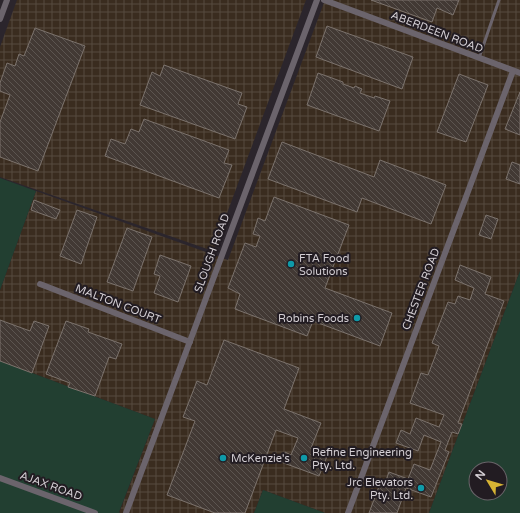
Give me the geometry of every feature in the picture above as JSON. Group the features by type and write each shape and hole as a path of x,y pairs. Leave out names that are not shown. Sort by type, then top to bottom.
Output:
{"street":[{"path":"0,19 7,0"},
{"name":"SLOUGH ROAD","path":"126,513 317,0"},
{"name":"ABERDEEN ROAD","path":"324,0 518,73"},
{"name":"CHESTER ROAD","path":"348,513 518,73"},
{"name":"MALTON COURT","path":"40,284 190,342"},
{"name":"AJAX ROAD","path":"0,478 95,513"}],"lane":[{"path":"479,58 499,0"}],"shaded area":[{"path":"17,0 306,0 213,251 0,177 0,47"},
{"path":"325,0 520,0 520,271 429,513 325,513 263,490 254,513 119,513 155,419 0,361 0,290 36,191 228,260"}],"green space":[{"path":"0,178 36,191 0,290"},
{"path":"520,271 520,513 429,513"},
{"path":"0,361 155,419 119,512 120,513 0,513"},
{"path":"263,490 325,513 254,513"}],"building":[{"path":"371,0 459,0 453,15 437,8 432,22"},
{"path":"327,26 413,57 402,89 316,57"},
{"path":"35,28 85,46 38,171 0,157 0,122 10,95 0,91 0,83 7,63 15,66 19,54 24,56"},
{"path":"164,65 242,93 238,104 247,107 235,139 140,105 152,72 160,76"},
{"path":"318,73 343,82 343,84 354,88 355,86 362,89 360,93 374,98 375,96 390,101 379,131 307,105"},
{"path":"459,74 488,85 466,142 437,132"},
{"path":"520,92 520,135 505,129"},
{"path":"144,119 229,150 224,163 232,165 219,198 105,156 111,139 125,144 131,129 139,132"},
{"path":"282,142 374,177 380,160 446,185 431,224 362,198 357,212 268,179"},
{"path":"512,162 520,165 520,184 506,179"},
{"name":"FTA Food Solutions","path":"274,197 349,225 325,288 392,313 380,346 313,321 307,336 235,309 240,294 228,288 245,243 256,247 260,236 253,234 258,218 265,221"},
{"path":"34,200 60,210 56,219 31,210"},
{"path":"77,210 97,217 81,264 60,256"},
{"path":"486,215 498,219 491,239 479,235"},
{"path":"127,228 152,237 133,291 107,282"},
{"path":"160,255 191,266 178,302 154,293 160,276 154,274"},
{"path":"460,265 491,277 485,294 504,301 458,423 462,424 458,434 452,432 445,450 449,452 431,497 406,488 397,513 369,513 381,481 385,483 389,472 408,479 414,464 430,470 441,442 424,435 418,451 396,443 401,430 410,434 416,418 439,427 444,415 410,403 421,373 428,375 439,346 432,343 448,302 455,304 458,296 470,300 474,288 455,280"},
{"path":"0,320 30,331 34,321 49,326 32,373 0,361"},
{"path":"66,321 89,329 88,332 122,344 116,359 109,357 95,396 68,387 70,383 46,374"},
{"name":"McKenzie's","path":"224,340 299,368 284,409 321,423 311,448 328,454 319,476 281,462 285,452 291,455 298,438 276,430 245,513 215,513 167,495 195,421 183,417 197,381 207,385"}],"place":[{"name":"FTA Food Solutions","path":"291,264"},
{"name":"Robins Foods","path":"357,318"},
{"name":"McKenzie's","path":"223,458"},
{"name":"Refine Engineering Pty. Ltd.","path":"304,458"},
{"name":"Jrc Elevators Pty. Ltd.","path":"421,488"}]}
